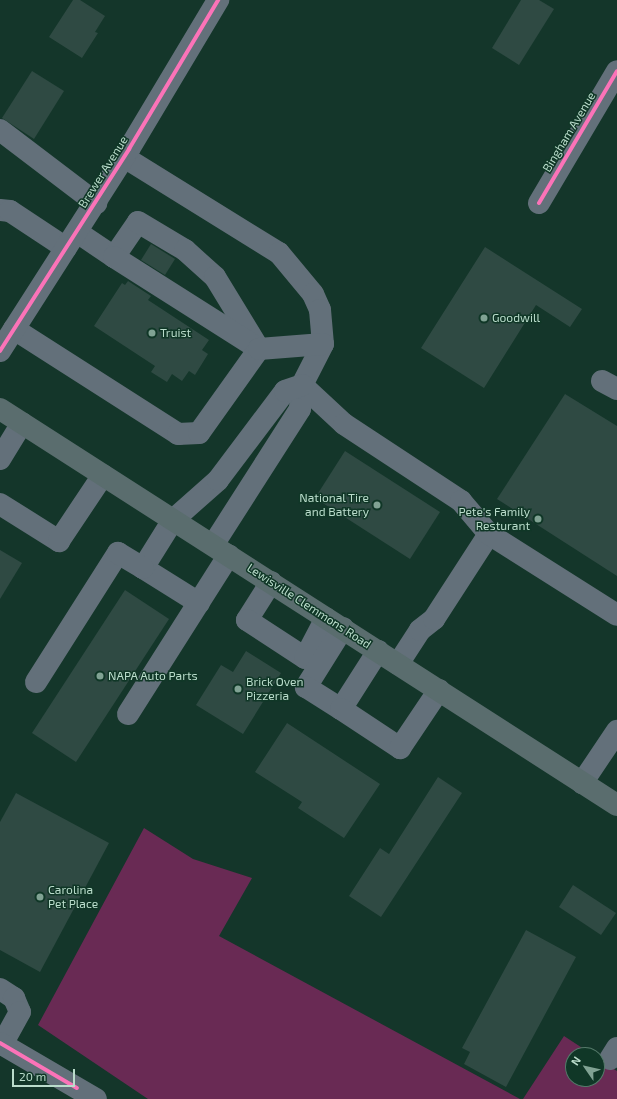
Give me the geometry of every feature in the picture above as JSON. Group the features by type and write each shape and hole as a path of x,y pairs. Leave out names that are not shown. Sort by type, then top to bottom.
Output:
{"main road":[{"name":"Lewisville Clemmons Road","path":"0,409 617,805"}],"street":[{"name":"Brewer Avenue","path":"0,351 96,203 218,0"},
{"name":"Bingham Avenue","path":"539,202 617,71"},
{"path":"0,130 96,203"},
{"path":"124,157 279,253 313,294 320,310 323,344 302,385 300,409 221,550 199,603 128,714"},
{"path":"0,210 10,210 72,240 114,257 259,349 323,344"},
{"path":"114,257 138,222 185,250 215,277 259,349"},
{"path":"14,329 178,434 199,433 259,349"},
{"path":"143,568 173,520 218,480 285,391 302,385"},
{"path":"302,385 344,424 461,501 490,534 617,615"},
{"path":"0,459 22,423"},
{"path":"0,504 59,541 103,475"},
{"path":"398,664 420,630 434,619 490,534"},
{"path":"36,682 118,553 199,603"},
{"path":"271,582 247,620 305,658 335,623"},
{"path":"335,623 306,687 400,748 439,690"},
{"path":"341,709 378,651"},
{"path":"582,783 617,731"},
{"path":"0,989 14,998 20,1012 1,1043 96,1099"}],"shaded area":[{"path":"144,828 193,859 252,878 219,936 520,1099 148,1099 38,1025"},
{"path":"564,1036 581,1047 565,1047 565,1087 605,1087 605,1063 617,1071 617,1099 523,1099"}],"building":[{"path":"73,0 80,0 105,16 95,32 98,33 82,58 49,37"},
{"path":"521,0 539,0 554,9 519,65 492,48"},
{"path":"32,71 64,91 34,139 2,118"},
{"path":"151,244 175,259 165,275 141,260"},
{"name":"Goodwill","path":"485,247 582,309 570,327 536,305 484,388 421,348"},
{"name":"Truist","path":"128,281 151,296 148,300 209,340 202,350 208,354 195,375 189,371 182,381 172,374 167,382 151,372 155,366 94,326 122,283 125,285"},
{"path":"565,394 617,426 617,576 497,499"},
{"name":"National Tire and Battery","path":"345,451 440,512 410,559 315,498"},
{"path":"0,550 22,563 0,599"},
{"name":"NAPA Auto Parts","path":"125,590 169,619 76,762 32,733"},
{"name":"Brick Oven Pizzeria","path":"246,651 281,673 243,734 196,705 221,665 233,672"},
{"path":"287,723 380,784 344,838 298,808 302,802 255,772"},
{"path":"438,777 462,793 381,917 349,896 380,848 389,854"},
{"name":"Carolina Pet Place","path":"16,793 109,843 40,972 0,950 0,822"},
{"path":"573,885 616,913 601,935 559,907"},
{"path":"526,930 576,957 506,1087 464,1064 470,1052 462,1048"}],"cycle path":[{"path":"0,351 129,149 218,0"},
{"path":"539,203 617,71"},
{"path":"0,1043 77,1088"}],"place":[{"name":"Goodwill","path":"484,318"},
{"name":"Truist","path":"152,333"},
{"name":"National Tire and Battery","path":"377,505"},
{"name":"Pete's Family Resturant","path":"538,519"},
{"name":"NAPA Auto Parts","path":"100,676"},
{"name":"Brick Oven Pizzeria","path":"238,689"},
{"name":"Carolina Pet Place","path":"40,897"}]}
